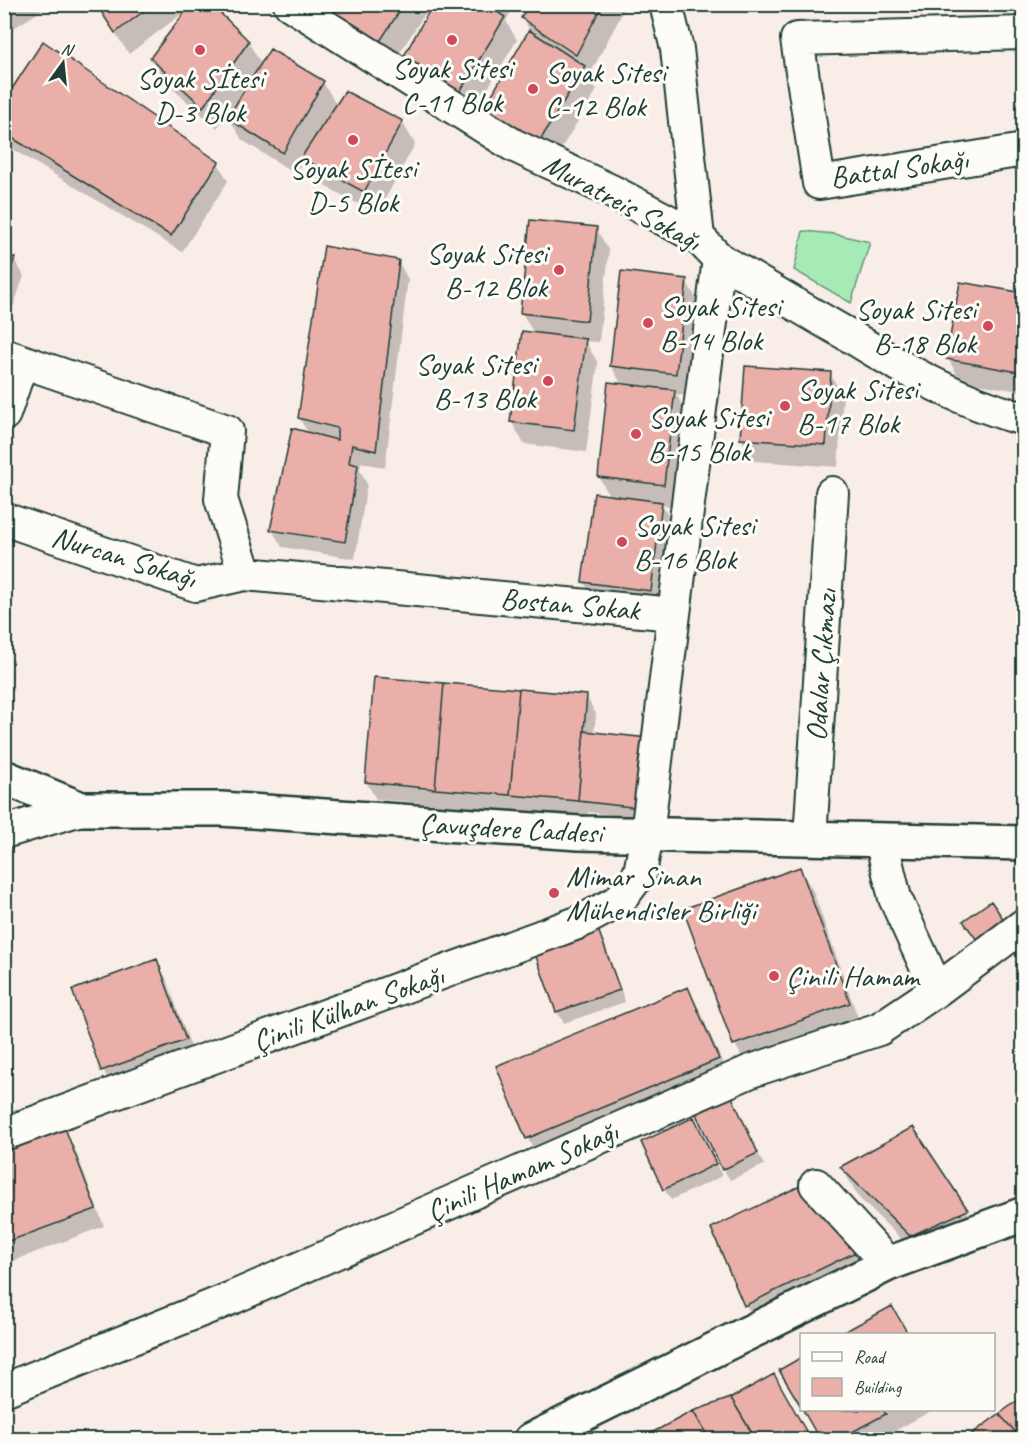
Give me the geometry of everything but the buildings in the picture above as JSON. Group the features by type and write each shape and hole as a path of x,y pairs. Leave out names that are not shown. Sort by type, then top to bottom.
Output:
{"street":[{"name":"Muratreis Sokağı","path":"290,4 513,145 611,191 709,248 914,375 957,396 1023,419"},
{"path":"666,4 677,49 709,248 674,614"},
{"name":"Battal Sokağı","path":"1023,33 797,39 819,183 1023,150"},
{"path":"4,414 14,358 227,431 221,499 245,574"},
{"name":"Odalar Çıkmazı","path":"810,838 832,493"},
{"name":"Nurcan Sokağı","path":"4,519 196,585 245,574"},
{"name":"Bostan Sokak","path":"245,574 674,614 647,834"},
{"name":"Çavuşdere Caddesi","path":"4,777 81,810 221,808 579,833 1023,843"},
{"path":"4,832 81,810"},
{"name":"Çinili Külhan Sokağı","path":"4,1134 580,922 619,901 640,873 647,834"},
{"path":"881,840 895,898 937,990"},
{"name":"Çinili Hamam Sokağı","path":"4,1390 234,1297 751,1071 879,1029 937,990 1023,925"},
{"path":"816,1185 888,1264"},
{"path":"531,1440 888,1264 1023,1214"}],"green space":[{"path":"803,231 835,234 870,242 851,303 794,270"}],"place":[{"name":"Soyak Sitesi C-11 Blok","path":"452,40"},
{"name":"Soyak Sİtesi D-3 Blok","path":"200,50"},
{"name":"Soyak Sitesi C-12 Blok","path":"533,89"},
{"name":"Soyak Sİtesi D-5 Blok","path":"353,140"},
{"name":"Soyak Sitesi B-12 Blok","path":"559,270"},
{"name":"Soyak Sitesi B-14 Blok","path":"648,323"},
{"name":"Soyak Sitesi B-18 Blok","path":"988,326"},
{"name":"Soyak Sitesi B-13 Blok","path":"548,381"},
{"name":"Soyak Sitesi B-17 Blok","path":"785,406"},
{"name":"Soyak Sitesi B-15 Blok","path":"636,434"},
{"name":"Soyak Sitesi B-16 Blok","path":"622,542"},
{"name":"Mimar Sinan Mühendisler Birliği","path":"554,893"},
{"name":"Çinili Hamam","path":"774,976"}]}
